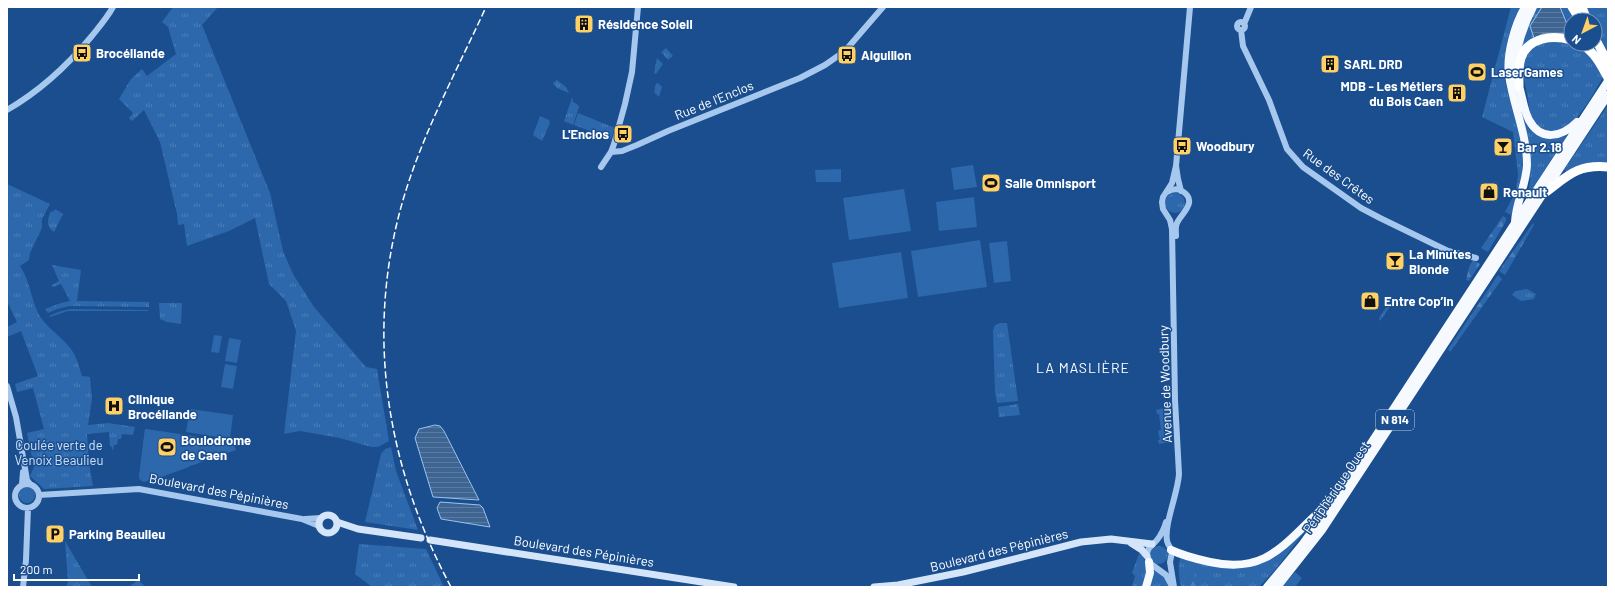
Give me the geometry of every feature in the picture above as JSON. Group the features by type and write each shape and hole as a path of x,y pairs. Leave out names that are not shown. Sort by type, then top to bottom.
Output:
{"highway":[{"path":"1515,224 1516,212 1525,185 1527,165 1523,131 1511,85 1508,66 1519,19 1525,7"},
{"path":"1533,7 1520,40 1516,60 1519,86 1529,120 1536,129 1544,134 1555,135 1567,131 1588,112"},
{"path":"1519,86 1521,58 1524,51 1536,41 1550,37 1563,37"},
{"path":"1592,52 1608,78"},
{"path":"1597,52 1608,74"},
{"path":"1602,52 1608,63"},
{"name":"N 814","path":"1588,112 1606,94 1608,81"},
{"name":"Périphérique Ouest","path":"1276,587 1295,566 1326,524 1542,195 1606,94"},
{"name":"Périphérique Ouest","path":"1267,587 1302,545 1357,466 1588,112"},
{"path":"1542,195 1563,178 1575,171 1591,167 1608,167"},
{"path":"1170,548 1187,557 1228,565 1241,565 1263,560 1279,550 1320,511 1342,481 1357,466"},
{"path":"1146,587 1150,574 1148,559"}],"main road":[{"name":"Boulevard des Pépinières","path":"321,518 329,515 334,517 337,524"},
{"path":"319,526 321,518"},
{"name":"Boulevard des Pépinières","path":"337,524 358,529 421,538"},
{"name":"Boulevard des Pépinières","path":"319,526 323,532 328,533 333,531 337,524"},
{"name":"Boulevard des Pépinières","path":"874,587 898,585 950,575 1081,542 1111,539 1130,542 1154,543"},
{"name":"Boulevard des Pépinières","path":"430,540 734,587"},
{"path":"1130,542 1142,550 1148,559"}],"street":[{"path":"7,110 31,95 60,71 92,36 113,7"},
{"path":"601,167 611,152 614,144 632,72 638,7"},
{"name":"Rue de l'Enclos","path":"611,152 622,151 798,79 825,65 841,54 883,7"},
{"name":"Avenue de Woodbury","path":"1173,587 1170,562 1172,556 1166,536 1178,486 1179,474 1175,400 1172,224 1163,209 1162,202 1163,197 1172,183 1176,166 1190,7"},
{"name":"Rue des Crêtes","path":"1251,7 1244,24 1245,28 1241,30 1243,46 1269,100 1287,149 1303,168 1361,208 1380,218 1448,251 1476,258"},
{"name":"Rue de l'Enclos","path":"614,144 626,147 639,143"},
{"name":"Avenue de Woodbury","path":"1173,265 1176,226 1182,215 1187,210 1189,203 1187,196 1181,191 1176,166"},
{"path":"1167,192 1174,189 1181,191"},
{"path":"1167,214 1176,217 1182,215"},
{"path":"7,386 16,417 27,480 36,488 39,495 35,505 28,508 20,506 14,499 15,490 22,484 30,484"},
{"path":"7,396 20,454 23,473 22,484"},
{"name":"Boulevard des Pépinières","path":"39,495 131,488 159,491 302,519 319,526"},
{"name":"Avenue de Woodbury","path":"1173,587 1166,575 1148,559 1148,550 1165,526 1174,502"},
{"path":"23,587 26,560 28,508"},
{"name":"Boulevard des Pépinières","path":"302,519 321,518"},
{"path":"1154,543 1163,542 1170,548"},
{"path":"1157,568 1164,567 1170,562"}],"green space":[{"path":"173,7 218,7 202,25 270,193 283,251 293,274 314,307 366,367 377,369 389,441 378,447 371,447 340,438 300,431 284,434 296,331 286,301 269,284 255,218 229,231 187,246 184,224 178,225 177,214 160,142 144,110 132,121 129,118 133,113 119,99 131,79 142,69 147,76 176,54 168,27 162,22"},
{"path":"1511,7 1520,7 1508,39 1504,72 1506,87 1520,139 1522,151 1522,176 1520,188 1511,215 1505,212 1516,191 1518,174 1513,132 1482,117"},
{"path":"1535,7 1568,7 1571,12 1563,12 1563,34 1547,34 1537,36 1526,45 1520,53 1523,38"},
{"path":"1586,7 1608,7 1608,52 1603,42 1603,12 1588,12"},
{"path":"1545,41 1563,43 1563,52 1585,52 1592,59 1603,77 1587,104 1571,123 1554,132 1540,127 1531,115 1523,67 1525,58 1534,48"},
{"path":"666,48 673,56 668,60 661,52"},
{"path":"657,58 663,64 656,74 654,73"},
{"path":"1514,70 1527,125 1539,136 1546,139 1566,137 1527,197 1530,182 1531,160 1528,139 1513,83"},
{"path":"557,80 566,87 569,93 557,88 553,83"},
{"path":"658,83 662,87 659,97 654,92 656,84"},
{"path":"572,98 573,102 579,107 573,125 564,121"},
{"path":"1608,105 1608,162 1587,164 1567,172 1564,170"},
{"path":"578,113 615,128 611,139 574,125"},
{"path":"540,116 549,120 550,123 542,141 533,135"},
{"path":"580,116 594,122 591,131 577,125"},
{"path":"973,165 977,187 954,190 951,168"},
{"path":"841,169 841,182 816,182 815,170"},
{"name":"Coulée verte de Venoix Beaulieu","path":"7,184 50,204 42,219 42,228 30,253 29,260 20,266 26,278 39,315 72,351 78,362 82,376 90,377 92,399 88,425 108,423 135,427 133,435 122,434 121,439 118,439 117,445 114,445 113,450 110,446 109,432 87,434 89,464 93,486 44,489 30,476 34,467 27,433 44,429 33,388 17,392 15,384 38,376 21,331 7,337 7,327 17,322 7,301"},
{"path":"904,189 911,231 849,240 843,198"},
{"path":"1175,193 1182,196 1185,203 1182,210 1175,213 1168,210 1165,203 1168,196"},
{"path":"974,197 977,227 939,231 936,202"},
{"path":"55,209 63,214 54,232 48,226 48,220 51,211 53,212"},
{"path":"1503,216 1506,218 1506,221 1488,252 1481,248"},
{"path":"1533,223 1534,225 1505,275 1499,271"},
{"path":"980,240 987,287 918,297 911,251"},
{"path":"1007,241 1011,281 994,283 989,243"},
{"path":"901,252 908,298 839,308 832,263"},
{"path":"1473,260 1480,264 1469,281 1466,280 1469,267"},
{"path":"52,265 81,270 77,301 149,302 149,307 70,306 48,313 45,309 70,301 61,284 53,287 52,285 59,281"},
{"path":"1498,275 1502,279 1450,352 1448,349"},
{"path":"1527,289 1536,294 1534,299 1521,301 1512,295 1515,291"},
{"path":"1391,300 1394,301 1380,321 1379,318"},
{"path":"159,303 182,303 181,324 167,322 160,319"},
{"path":"70,309 148,311 68,311 50,317 49,316"},
{"path":"1007,323 1018,401 997,403 995,392 993,331 995,325"},
{"path":"214,335 222,336 219,353 211,352"},
{"path":"229,338 241,340 237,363 225,361"},
{"path":"225,364 237,366 233,389 221,387"},
{"path":"1018,404 1020,415 999,417 998,407"},
{"path":"1164,408 1169,410 1171,442 1159,444 1158,440 1160,440 1158,431 1161,430 1159,414 1157,414 1156,410"},
{"path":"190,409 233,415 230,439 186,432"},
{"name":"Boulodrome de Caen","path":"145,429 233,442 236,450 144,482 140,480 139,477"},
{"name":"Boulodrome de Caen","path":"145,429 193,436 189,467 153,480 139,477"},
{"path":"391,447 396,471 418,530 365,522 381,454 385,449"},
{"path":"24,487 30,487 35,492 33,501 30,503 24,503 19,498 19,492"},
{"path":"1313,521 1275,570 1259,587 1181,587 1179,568 1181,556 1250,566"},
{"path":"65,541 92,587 66,587 68,582"},
{"path":"359,544 426,549 444,587 372,587 355,574"},
{"path":"1159,546 1165,549 1168,555 1165,561 1159,564 1153,561 1150,555 1153,549"},
{"path":"1140,551 1148,566 1143,587 1132,587 1135,576 1132,573"},
{"path":"1190,566 1199,587 1186,587 1186,574"},
{"path":"1152,569 1162,573 1171,587 1148,587"},
{"path":"1295,572 1302,578 1295,587 1282,587"},
{"path":"138,580 146,587 129,587"}],"shaded area":[{"path":"1542,7 1560,7 1563,14 1563,34 1543,34 1534,38 1530,26"},
{"path":"435,425 440,426 444,431 479,500 433,497 415,438 419,429"},
{"path":"440,502 480,505 483,508 490,527 441,519 437,508"}],"railway":[{"path":"451,587 428,540 410,491 396,442 387,392 384,341 386,290 394,238 407,187 415,164 434,118 486,7"}],"place":[{"name":"Résidence Soleil","path":"584,24"},
{"name":"Brocéliande","path":"82,53"},
{"name":"Aiguillon","path":"847,55"},
{"name":"SARL DRD","path":"1330,64"},
{"name":"LaserGames","path":"1477,72"},
{"name":"MDB - Les Métiers du Bois Caen","path":"1457,93"},
{"name":"L'Enclos","path":"623,134"},
{"name":"Woodbury","path":"1182,146"},
{"name":"Bar 2.18","path":"1503,147"},
{"name":"Salle Omnisport","path":"991,183"},
{"name":"Renault","path":"1489,192"},
{"name":"La Minutes Blonde","path":"1395,261"},
{"name":"Entre Cop’in","path":"1370,301"},
{"name":"Clinique Brocéliande","path":"114,406"},
{"name":"Boulodrome de Caen","path":"167,447"},
{"name":"Parking Beaulieu","path":"55,534"}],"district":[{"name":"LA MASLIÈRE","path":"1083,368"}]}
